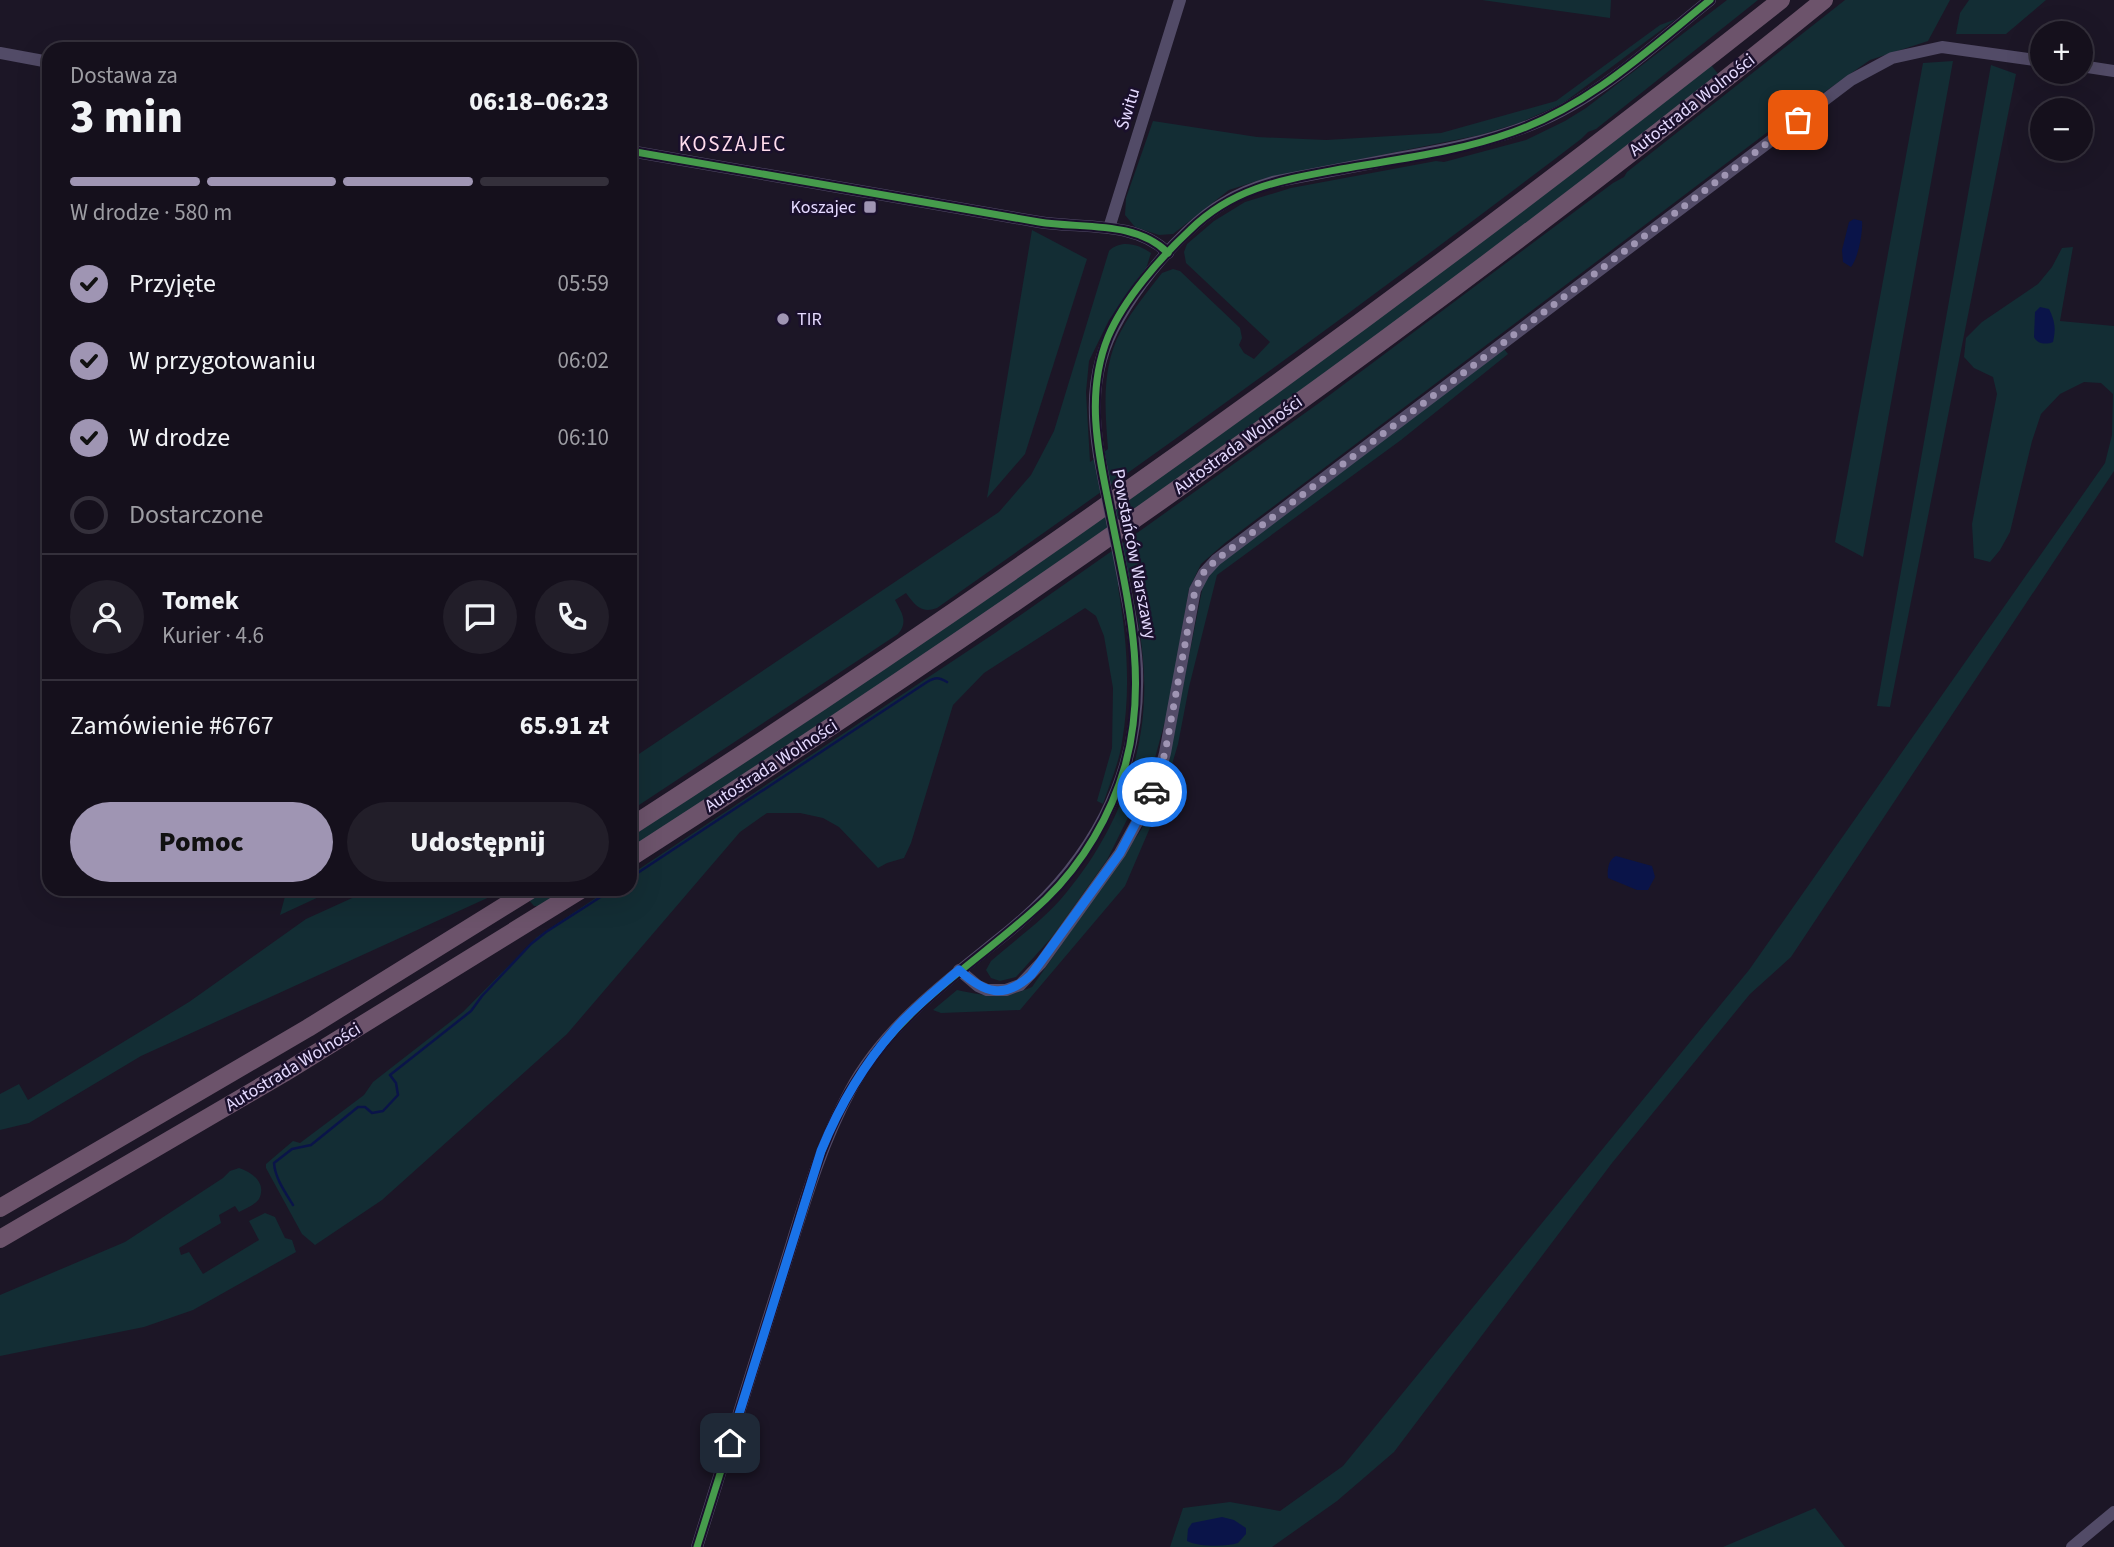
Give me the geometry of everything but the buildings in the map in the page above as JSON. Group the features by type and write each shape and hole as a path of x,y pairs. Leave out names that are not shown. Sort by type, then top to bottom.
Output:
{"highway":[{"name":"Autostrada Wolności","path":"637,822 955,611 1231,417 1525,200 1781,0"},
{"name":"Autostrada Wolności","path":"637,853 928,662 1233,449 1504,250 1824,0"},
{"name":"Autostrada Wolności","path":"0,1208 308,1028 521,896"},
{"name":"Autostrada Wolności","path":"0,1239 284,1073 571,896"}],"street":[{"name":"Świtu","path":"1109,228 1180,0"},
{"name":"Powstańców Warszawy","path":"697,1547 809,1190 830,1129 852,1088 877,1051 913,1011 1057,887 1088,847 1118,788 1130,743 1137,697 1135,643 1099,455 1094,413 1097,374 1107,340 1124,307 1168,253 1225,201 1259,186 1306,175 1467,146 1507,135 1581,100 1614,78 1710,0"},
{"path":"959,970 987,990 1006,990 1020,985 1041,963 1120,853 1157,782 1165,753 1195,590 1203,573 1216,560 1865,71 1892,58 1942,47 2030,59"},
{"path":"0,53 42,61"},
{"path":"2093,68 2114,71"},
{"path":"637,152 1062,226 1121,229 1154,241 1168,253"},
{"path":"2072,1547 2114,1512"}],"shaded area":[{"path":"1482,0 1611,0 1610,18"},
{"path":"1727,0 1758,0 1596,129 1588,132 1422,259 937,608 923,609 906,593 895,600 903,621 898,634 637,806 637,755 999,512 1031,475 1054,431 1109,251 1113,247 1130,244 1151,253 1146,269 1109,320 1089,361 1086,392 1090,462 1108,449 1107,374 1115,345 1130,316 1162,273 1173,269 1180,271 1240,328 1242,338 1239,345 1244,353 1254,359 1270,342 1186,263 1184,252 1187,244 1214,221 1245,202 1291,188 1436,161 1444,162 1526,140 1586,108"},
{"path":"1845,0 1950,0 1928,41 1870,60 1765,134 1225,543 1201,564 1189,589 1168,710 1152,769 1107,860 1052,937 1016,977 1000,981 991,978 986,970 991,961 1049,912 1082,872 1110,826 1130,777 1142,725 1144,698 1142,653 1132,576 1118,587 1126,645 1125,723 1117,765 1103,804 1097,801 1112,748 1113,688 1104,636 1096,616 1085,608 984,673 953,705 904,858 878,868 839,827 823,818 800,813 767,813 740,832 567,1034 382,1200 315,1245 302,1234 266,1164 293,1141 300,1143 364,1095 373,1082 463,1012 537,937 598,896 637,896 637,870 995,633 1109,553 1319,403 1624,177"},
{"path":"1969,0 2046,0 2006,34 1956,34 1960,13"},
{"path":"1676,19 1562,104 1519,123 1480,135 1263,179 1229,190 1173,234 1159,235 1135,227 1125,215 1126,198 1153,121 1257,137 1326,140 1441,133 1556,101 1660,25"},
{"path":"1953,61 1863,557 1835,542 1923,63"},
{"path":"1711,65 1719,75 1444,287 1065,561 637,847 637,828"},
{"path":"1991,65 2016,74 1890,707 1877,706"},
{"path":"1854,219 1862,221 1862,226 1858,252 1851,267 1843,262 1842,250 1849,222"},
{"path":"1032,230 1087,259 1025,454 987,498"},
{"path":"2073,247 2060,321 2114,326 2114,471 1791,957 1750,994 1612,1163 1394,1452 1337,1501 1272,1547 1170,1547 1183,1508 1230,1502 1280,1511 1343,1466 1749,970 2105,463 2112,435 2113,394 2101,383 2084,382 2060,394 2041,414 2010,532 1990,562 1974,558 1972,524 1997,394 1993,377 1974,368 1964,357 1966,338 1982,322 2038,284 2052,267 2062,248"},
{"path":"2040,307 2049,309 2053,317 2053,342 2050,343 2039,342 2034,337 2035,312"},
{"path":"1504,349 1508,354 1401,440 1217,575 1178,744 1161,802 1125,886 1020,1010 941,1013 933,1010 957,990 995,996 1032,987 1141,830 1159,791 1168,762 1203,585 1218,564"},
{"path":"1616,856 1652,866 1655,877 1648,890 1637,890 1608,878 1611,860"},
{"path":"285,896 321,896 280,915"},
{"path":"357,896 492,896 141,1056 29,1123 0,1130 0,1094 19,1084 28,1100 189,1002 306,919"},
{"path":"532,896 558,896 540,906 534,906 528,899"},
{"path":"239,1168 249,1172 260,1183 259,1199 239,1212 235,1206 219,1215 221,1223 179,1248 181,1255 189,1252 203,1274 259,1240 249,1221 265,1213 275,1217 285,1238 292,1240 296,1252 193,1310 144,1327 0,1356 0,1295 125,1242 230,1171"},
{"path":"1815,1508 1845,1547 1723,1547"},
{"path":"1222,1517 1234,1520 1246,1528 1246,1534 1238,1543 1212,1546 1187,1541 1188,1529 1192,1523"}],"waterway":[{"path":"637,873 927,682 937,678 947,682"},
{"path":"293,1205 278,1179 274,1163 292,1149 311,1145 358,1107 365,1107 372,1113 383,1111 398,1095 396,1083 390,1075 471,1011 531,944 602,896"}],"cycle path":[{"path":"697,1547 815,1170 845,1099 879,1049 923,1002 1021,921 1059,885 1084,854 1104,820 1119,784 1132,733 1135,669 1129,606 1101,467 1095,401 1101,358 1123,308 1167,253 1207,215 1224,204 1279,182 1449,150 1492,139 1541,121 1593,92 1617,75 1710,0"},
{"path":"637,152 1039,222 1124,231 1155,242 1168,253"}],"way so far":[{"path":"1152,792 1165,753 1195,590 1203,573 1216,560 1798,120"}],"place":[{"name":"Koszajec","path":"870,207"},
{"name":"TIR","path":"783,319"}],"district":[{"name":"KOSZAJEC","path":"733,144"}],"route":[{"path":"730,1443 821,1151 838,1112 862,1072 895,1029 959,970 978,986 996,992 1020,985 1031,975 1120,853 1152,792"}]}
